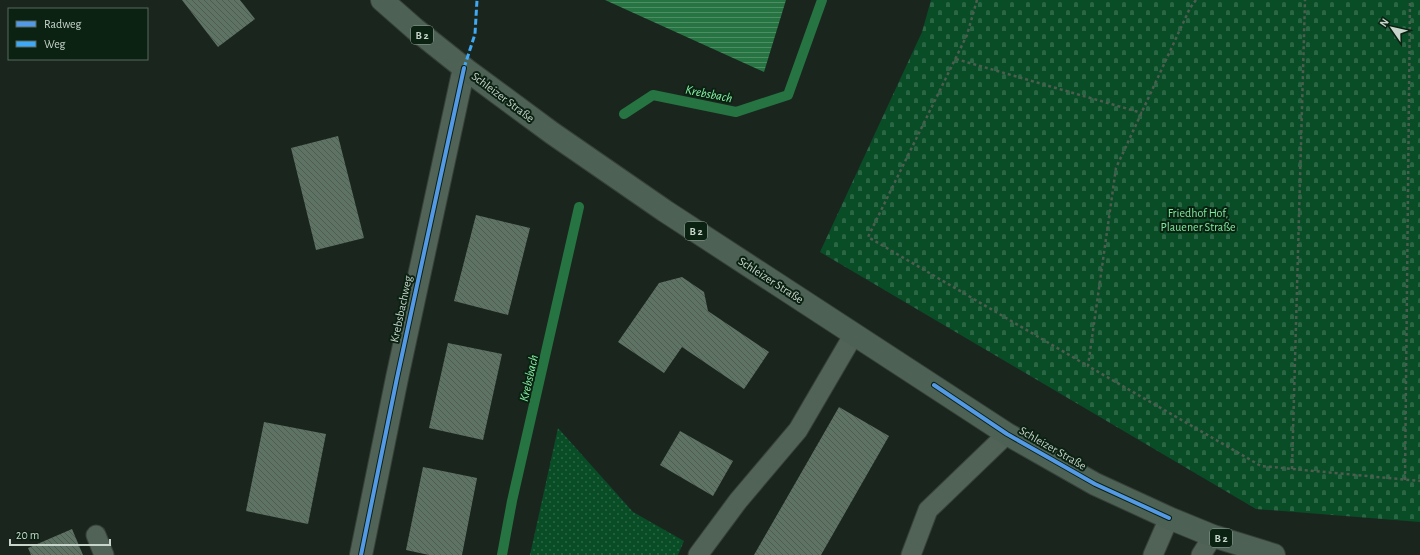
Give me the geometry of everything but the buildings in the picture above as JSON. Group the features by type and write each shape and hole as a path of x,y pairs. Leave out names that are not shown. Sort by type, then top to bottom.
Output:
{"main road":[{"name":"Schleizer Straße","path":"382,0 415,29 464,68 552,134 665,212 1007,434 1095,484 1169,518 1213,536 1274,555"}],"street":[{"name":"Krebsbachweg","path":"361,555 398,370 464,68"}],"lane":[{"path":"698,555 738,501 798,430 854,334"},
{"path":"911,555 928,510 1007,434"},
{"path":"1153,555 1169,518"},
{"path":"96,535 104,555"},
{"path":"1202,555 1213,536"}],"path":[{"path":"977,0 967,36 868,237 1261,466 1420,482"},
{"path":"1088,366 1116,168 1190,8 1196,0"},
{"path":"1292,469 1305,0"},
{"path":"1405,480 1410,0"},
{"path":"956,59 1142,113"}],"green space":[{"name":"Friedhof Hof, Plauener Straße","path":"931,0 1420,0 1420,522 1256,509 820,252 922,32"},
{"path":"558,428 633,512 684,541 678,555 530,555"}],"shaded area":[{"path":"605,0 786,0 764,72"}],"waterway":[{"name":"Krebsbach","path":"624,114 653,95 736,112 788,95 822,0"},
{"name":"Krebsbach","path":"502,555 512,501 579,207"}],"marked path":[{"path":"464,68 475,34 477,0"}],"cycle path":[{"path":"361,555 397,378 464,68"},
{"path":"934,385 1007,434 1095,484 1169,518"}]}
